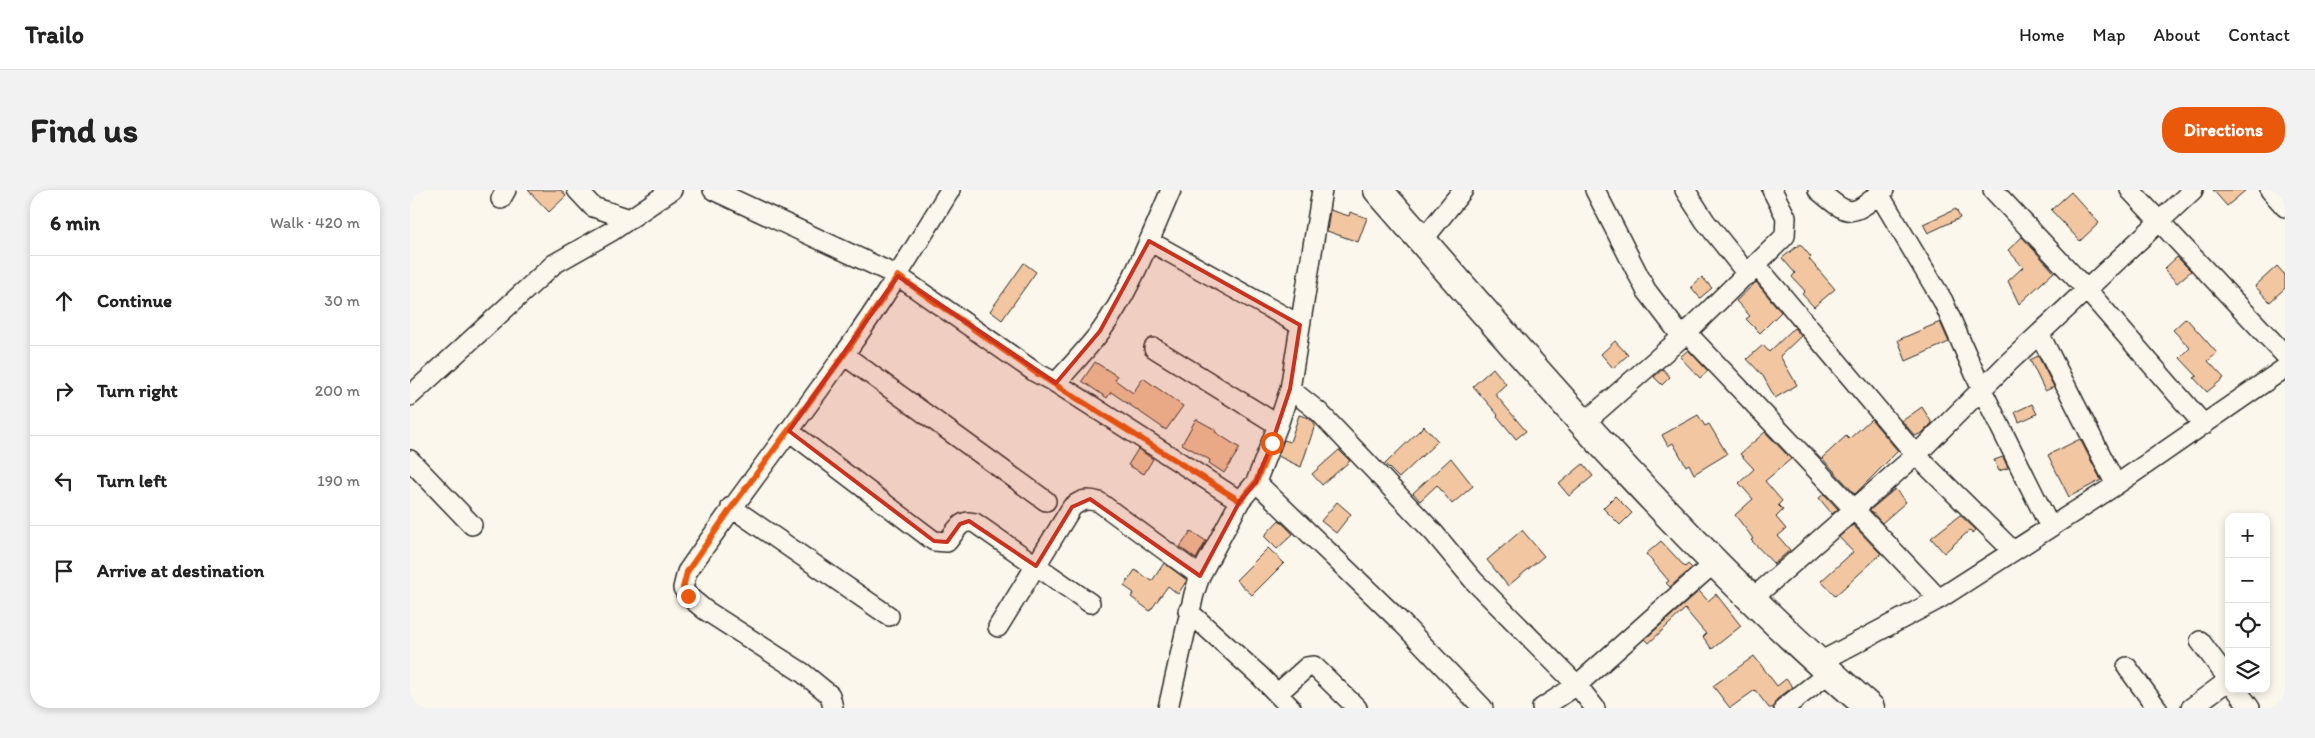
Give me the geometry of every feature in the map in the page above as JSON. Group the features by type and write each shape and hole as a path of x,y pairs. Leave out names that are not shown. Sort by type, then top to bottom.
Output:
{"highway":[{"path":"1378,190 1584,423 1714,563 1753,598 1824,668 1868,707"}],"street":[{"path":"578,190 593,207 630,219"},
{"path":"410,396 554,264 630,219 672,190"},
{"path":"713,190 898,276 1035,372 1056,383 1240,501"},
{"path":"836,705 830,695 803,673 705,610 688,596 683,588 687,572 732,507 844,355 898,276 950,190"},
{"path":"1056,383 1112,314 1150,241 1171,190"},
{"path":"1168,708 1188,611 1200,576 1240,501 1256,482 1290,389 1322,190"},
{"path":"1422,241 1462,190"},
{"path":"1595,190 1646,290 1685,335 1939,599"},
{"path":"1685,190 1705,221 1753,270 1916,455 2013,551"},
{"path":"1584,423 1685,335 1753,270 1785,236 1787,228 1786,217 1772,190"},
{"path":"1818,190 1840,209 1851,212 1861,209 1882,192 1940,295 1982,390 2050,527"},
{"path":"1993,190 2086,289 2204,424"},
{"path":"2130,190 2285,355"},
{"path":"1753,598 1916,455 2008,363 2193,190"},
{"path":"2270,190 2285,207"},
{"path":"1150,241 1300,325"},
{"path":"2040,335 2116,485"},
{"path":"1154,348 1278,425"},
{"path":"844,355 1046,501"},
{"path":"1784,708 1824,668 1939,599 2116,485 2285,368"},
{"path":"1290,389 1319,412 1434,533 1474,581 1577,685 1595,708"},
{"path":"789,431 934,541 947,542 960,524 969,521 975,523 1090,603"},
{"path":"410,460 472,525"},
{"path":"1256,482 1403,624 1483,708"},
{"path":"998,627 1072,507 1080,500 1090,499 1099,502 1200,576"},
{"path":"732,507 889,616"},
{"path":"1542,708 1577,685 1714,563"},
{"path":"1188,611 1291,708"},
{"path":"2200,641 2225,675"},
{"path":"1277,694 1307,667 1314,666 1357,708"},
{"path":"2127,667 2157,708"},
{"path":"2191,708 2225,683"},
{"path":"2239,693 2250,708"}],"highlighted area":[{"path":"1149,241 1300,325 1290,389 1272,443 1256,482 1240,501 1200,576 1090,499 1072,507 1036,566 969,521 960,524 947,542 934,541 789,431 898,276 1056,383 1100,331"}],"building":[{"path":"528,190 561,190 566,196 549,212"},
{"path":"2213,190 2246,190 2227,206"},
{"path":"2071,192 2099,223 2080,241 2051,210"},
{"path":"1956,209 1960,218 1928,233 1923,224"},
{"path":"1330,210 1349,216 1350,212 1367,218 1358,242 1327,231"},
{"path":"2022,237 2054,272 2019,304 2008,281 2023,267 2008,250"},
{"path":"1800,244 1811,257 1809,259 1835,289 1814,307 1802,294 1805,291 1792,277 1795,273 1782,258"},
{"path":"2177,257 2191,271 2177,283 2164,269"},
{"path":"1024,263 1036,272 1002,320 990,311"},
{"path":"2277,266 2285,275 2285,288 2270,302 2255,286"},
{"path":"1702,277 1712,288 1700,298 1691,287"},
{"path":"1756,282 1781,312 1760,333 1746,319 1750,316 1736,301"},
{"path":"2186,318 2217,353 2208,361 2224,378 2207,392 2194,378 2197,376 2180,358 2190,348 2173,330"},
{"path":"1940,322 1949,342 1906,361 1898,340"},
{"path":"1794,328 1801,336 1780,356 1797,385 1775,398 1763,376 1747,359 1763,345 1769,352"},
{"path":"1615,341 1628,355 1613,368 1601,354"},
{"path":"1688,350 1708,371 1700,378 1680,357"},
{"path":"2038,356 2054,387 2045,391 2030,360"},
{"path":"1095,362 1117,376 1115,380 1133,393 1143,378 1183,406 1166,430 1111,392 1107,398 1082,381"},
{"path":"1493,368 1506,384 1495,394 1526,431 1516,439 1473,386"},
{"path":"1663,369 1670,377 1662,385 1654,377"},
{"path":"2032,404 2037,414 2019,422 2015,412"},
{"path":"1922,407 1932,423 1922,433 1915,436 1902,421"},
{"path":"1299,415 1309,418 1315,425 1301,467 1278,456 1284,440 1290,442"},
{"path":"1698,415 1705,426 1709,424 1727,454 1694,474 1689,464 1686,466 1673,443 1668,446 1662,435"},
{"path":"1196,419 1216,430 1215,432 1240,448 1224,473 1209,463 1210,460 1182,444"},
{"path":"1871,419 1898,451 1855,494 1822,458 1846,436 1849,439"},
{"path":"1424,426 1438,441 1399,478 1385,464"},
{"path":"1765,432 1791,459 1765,481 1782,501 1778,505 1783,510 1776,517 1786,529 1778,536 1790,550 1774,564 1751,540 1753,539 1735,515 1753,499 1739,483 1754,469 1740,454"},
{"path":"2080,439 2101,480 2069,497 2048,455"},
{"path":"1138,449 1153,459 1144,474 1128,465"},
{"path":"1339,450 1350,461 1322,485 1312,474"},
{"path":"2003,457 2008,468 1999,471 1994,460"},
{"path":"1451,458 1473,486 1452,504 1437,485 1420,501 1413,493"},
{"path":"1583,464 1593,476 1569,496 1559,484"},
{"path":"1895,489 1906,502 1882,523 1870,510"},
{"path":"1824,494 1838,509 1832,514 1819,498"},
{"path":"1615,496 1632,513 1620,525 1603,508"},
{"path":"1337,502 1351,514 1336,533 1321,521"},
{"path":"1960,515 1976,530 1972,533 1970,530 1944,553 1931,538"},
{"path":"1279,520 1293,534 1277,549 1264,536"},
{"path":"1853,525 1881,554 1835,596 1821,581 1853,552 1839,537"},
{"path":"1522,530 1544,556 1508,586 1487,560"},
{"path":"1191,531 1206,541 1196,559 1180,547"},
{"path":"1661,541 1685,567 1688,564 1692,568 1670,587 1666,583 1669,581 1646,554"},
{"path":"1268,548 1284,563 1252,595 1236,580"},
{"path":"1164,563 1187,580 1178,594 1168,586 1150,611 1131,597 1134,593 1124,586 1135,570 1152,581"},
{"path":"1699,591 1708,601 1716,594 1741,626 1712,649 1703,637 1706,634 1685,609 1649,643 1645,639"},
{"path":"1754,656 1777,686 1786,679 1793,687 1777,699 1773,708 1769,708 1755,690 1730,708 1713,686"}],"route":[{"path":"688,596 683,588 687,572 732,507 844,355 898,276 1035,372 1056,383 1240,501 1256,482 1272,443"}]}
